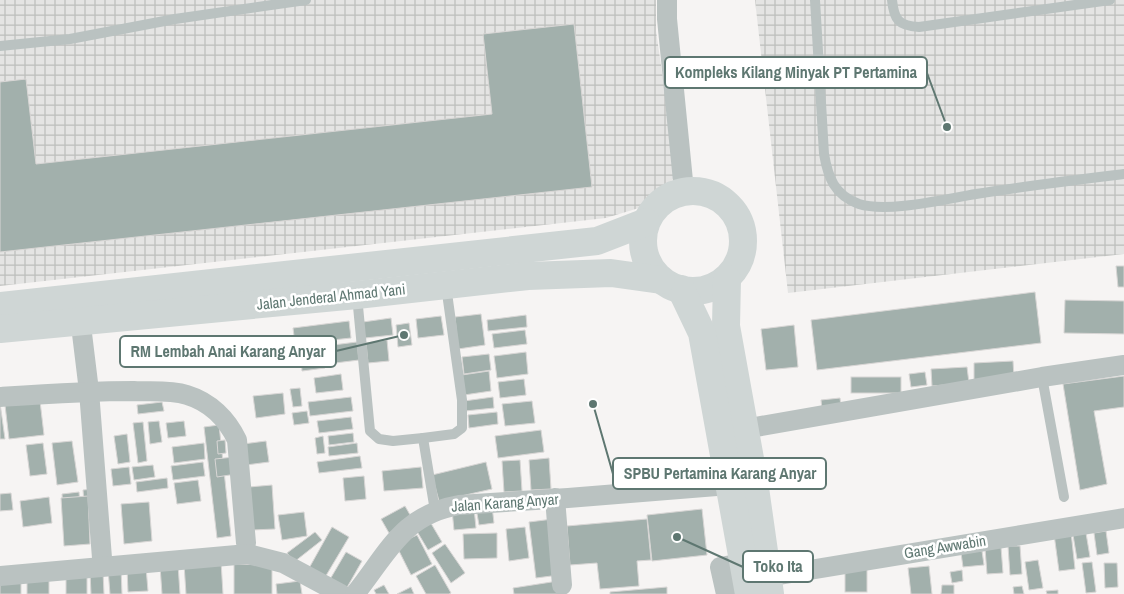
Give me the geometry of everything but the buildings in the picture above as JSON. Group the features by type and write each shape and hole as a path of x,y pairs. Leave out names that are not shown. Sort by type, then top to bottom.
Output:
{"main road":[{"path":"671,285 693,291 705,290 717,286 735,270 742,255 744,238 741,222 732,208 720,198 704,191 684,191 663,200 653,210 646,222 643,246 646,259 652,270 671,285 702,333 743,564 762,588"},
{"name":"Jalan Jenderal Ahmad Yani","path":"6,317 597,241 646,222"},
{"name":"Jalan Jenderal Ahmad Yani","path":"79,309 357,295 528,276 611,273 671,285"},
{"path":"727,279 726,326 754,481 762,588"}],"street":[{"path":"668,0 667,19 684,191"},
{"path":"79,309 89,386 102,558"},
{"path":"744,429 1042,377 1124,365"},
{"path":"0,397 89,386 174,392 189,396 209,406 224,419 237,440 246,543"},
{"name":"Jalan Karang Anyar","path":"355,594 402,533 413,523 435,511 459,505 729,485"},
{"path":"555,498 562,584"},
{"name":"Gang Awwabin","path":"762,588 1124,518"},
{"path":"0,576 248,554 283,562 341,594"},
{"path":"726,594 720,567 743,564"}],"lane":[{"path":"0,46 70,39 175,19 306,0"},
{"path":"815,0 824,154 828,176 840,193 859,204 876,206 900,205 1124,174"},
{"path":"892,0 894,16 899,22 919,27 1110,0"},
{"path":"357,295 370,430 379,440 393,441 423,438 454,434 462,428 462,400 446,285"},
{"path":"1042,377 1064,497"},
{"path":"423,438 435,511"}],"shaded area":[{"path":"0,0 656,0 656,31 677,174 652,204 606,218 0,286"},
{"path":"755,0 1124,0 1124,254 788,293"}],"place":[{"name":"Kompleks Kilang Minyak PT Pertamina","path":"947,127"},
{"name":"RM Lembah Anai Karang Anyar","path":"404,335"},
{"name":"SPBU Pertamina Karang Anyar","path":"593,404"},
{"name":"Toko Ita","path":"677,537"}]}
